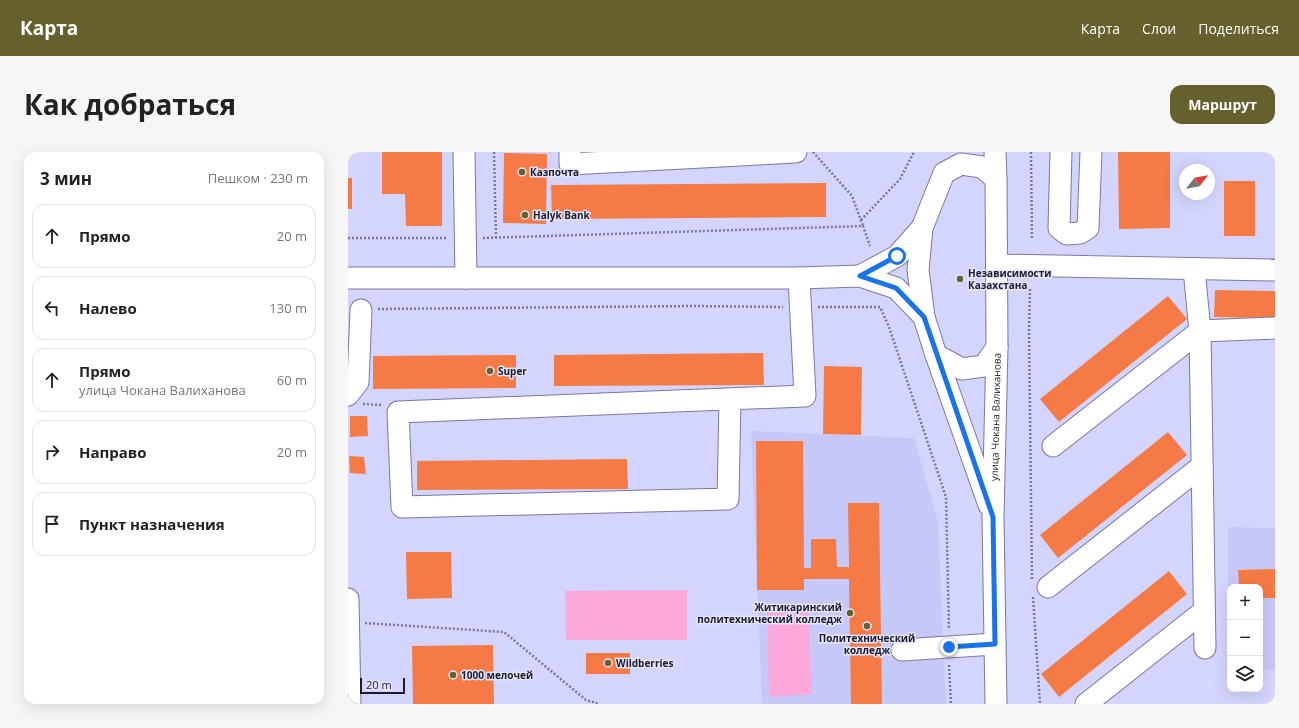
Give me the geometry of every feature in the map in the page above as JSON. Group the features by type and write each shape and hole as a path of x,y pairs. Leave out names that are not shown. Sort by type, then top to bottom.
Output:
{"street":[{"path":"464,152 466,278"},
{"path":"570,152 570,164 796,152"},
{"path":"950,152 944,173 922,228 918,270 924,317 993,517"},
{"path":"996,152 996,179"},
{"path":"1060,152 1059,228 1067,234 1080,233 1088,228 1091,152"},
{"path":"944,173 961,164 982,167 996,179"},
{"name":"улица Чокана Валиханова","path":"996,179 997,347 993,517 996,704"},
{"path":"860,276 897,256 922,228"},
{"path":"996,265 1275,270"},
{"path":"1194,269 1200,331 1205,648"},
{"path":"348,278 800,278 860,276 896,288 924,317"},
{"path":"730,399 728,499 402,507 398,412 805,396 800,278"},
{"path":"355,400 358,382 361,310"},
{"path":"1053,446 1200,331 1275,328"},
{"path":"936,355 962,369 984,366 997,347"},
{"path":"1037,589 1202,466"},
{"path":"348,599 350,704"},
{"path":"1086,704 1204,610"},
{"path":"902,650 995,644"}],"path":[{"path":"494,152 496,238"},
{"path":"813,152 852,196 870,246"},
{"path":"861,220 900,179 914,152"},
{"path":"1031,152 1032,240"},
{"path":"348,238 496,238 863,226"},
{"path":"1030,289 1029,330 1040,704"},
{"path":"355,400 389,405 398,412"},
{"path":"348,622 504,632 586,700 599,704"}],"shaded area":[{"name":"Житикаринский политехнический колледж","path":"751,431 914,438 938,522 946,704 762,704"},
{"path":"1228,527 1275,528 1275,670 1263,670 1263,584 1228,584"},
{"path":"687,590 687,640 566,640 565,591"},
{"path":"767,607 808,607 812,694 769,697"}],"building":[{"path":"382,152 442,152 442,226 406,226 405,194 382,194"},
{"path":"1118,152 1170,152 1170,228 1119,229"},
{"path":"504,153 547,154 546,224 503,223"},
{"path":"348,178 352,178 352,209 348,209"},
{"path":"1224,181 1255,181 1255,236 1224,236"},
{"path":"826,183 826,217 552,219 551,185"},
{"path":"1215,290 1275,291 1275,318 1214,317"},
{"path":"1168,296 1187,319 1059,422 1040,399"},
{"path":"763,353 764,385 554,386 554,355"},
{"path":"516,355 516,388 373,389 373,356"},
{"path":"824,366 862,367 861,435 823,434"},
{"path":"350,416 367,416 368,436 350,437"},
{"path":"1168,432 1187,455 1058,558 1040,535"},
{"path":"756,441 803,441 804,568 811,568 811,539 836,539 837,567 849,567 848,503 879,503 882,704 851,704 849,579 804,579 804,590 757,590"},
{"path":"349,456 364,457 366,474 350,473"},
{"path":"627,459 628,489 417,490 417,461"},
{"path":"406,552 451,552 452,598 407,599"},
{"path":"1275,569 1275,598 1263,598 1263,584 1239,584 1238,570"},
{"path":"1169,571 1187,594 1059,697 1041,674"},
{"name":"1000 мелочей","path":"493,645 494,704 413,704 412,646"},
{"name":"Wildberries","path":"586,653 630,653 630,674 586,674"}],"place":[{"name":"Казпочта","path":"522,172"},
{"name":"Halyk Bank","path":"525,215"},
{"name":"Независимости Казахстана","path":"960,279"},
{"name":"Super","path":"490,371"},
{"name":"Житикаринский политехнический колледж","path":"850,613"},
{"name":"Политехнический колледж","path":"867,626"},
{"name":"Wildberries","path":"608,663"},
{"name":"1000 мелочей","path":"453,675"}],"route":[{"path":"897,256 860,276 896,288 924,317 993,517 995,644 949,647"}]}
